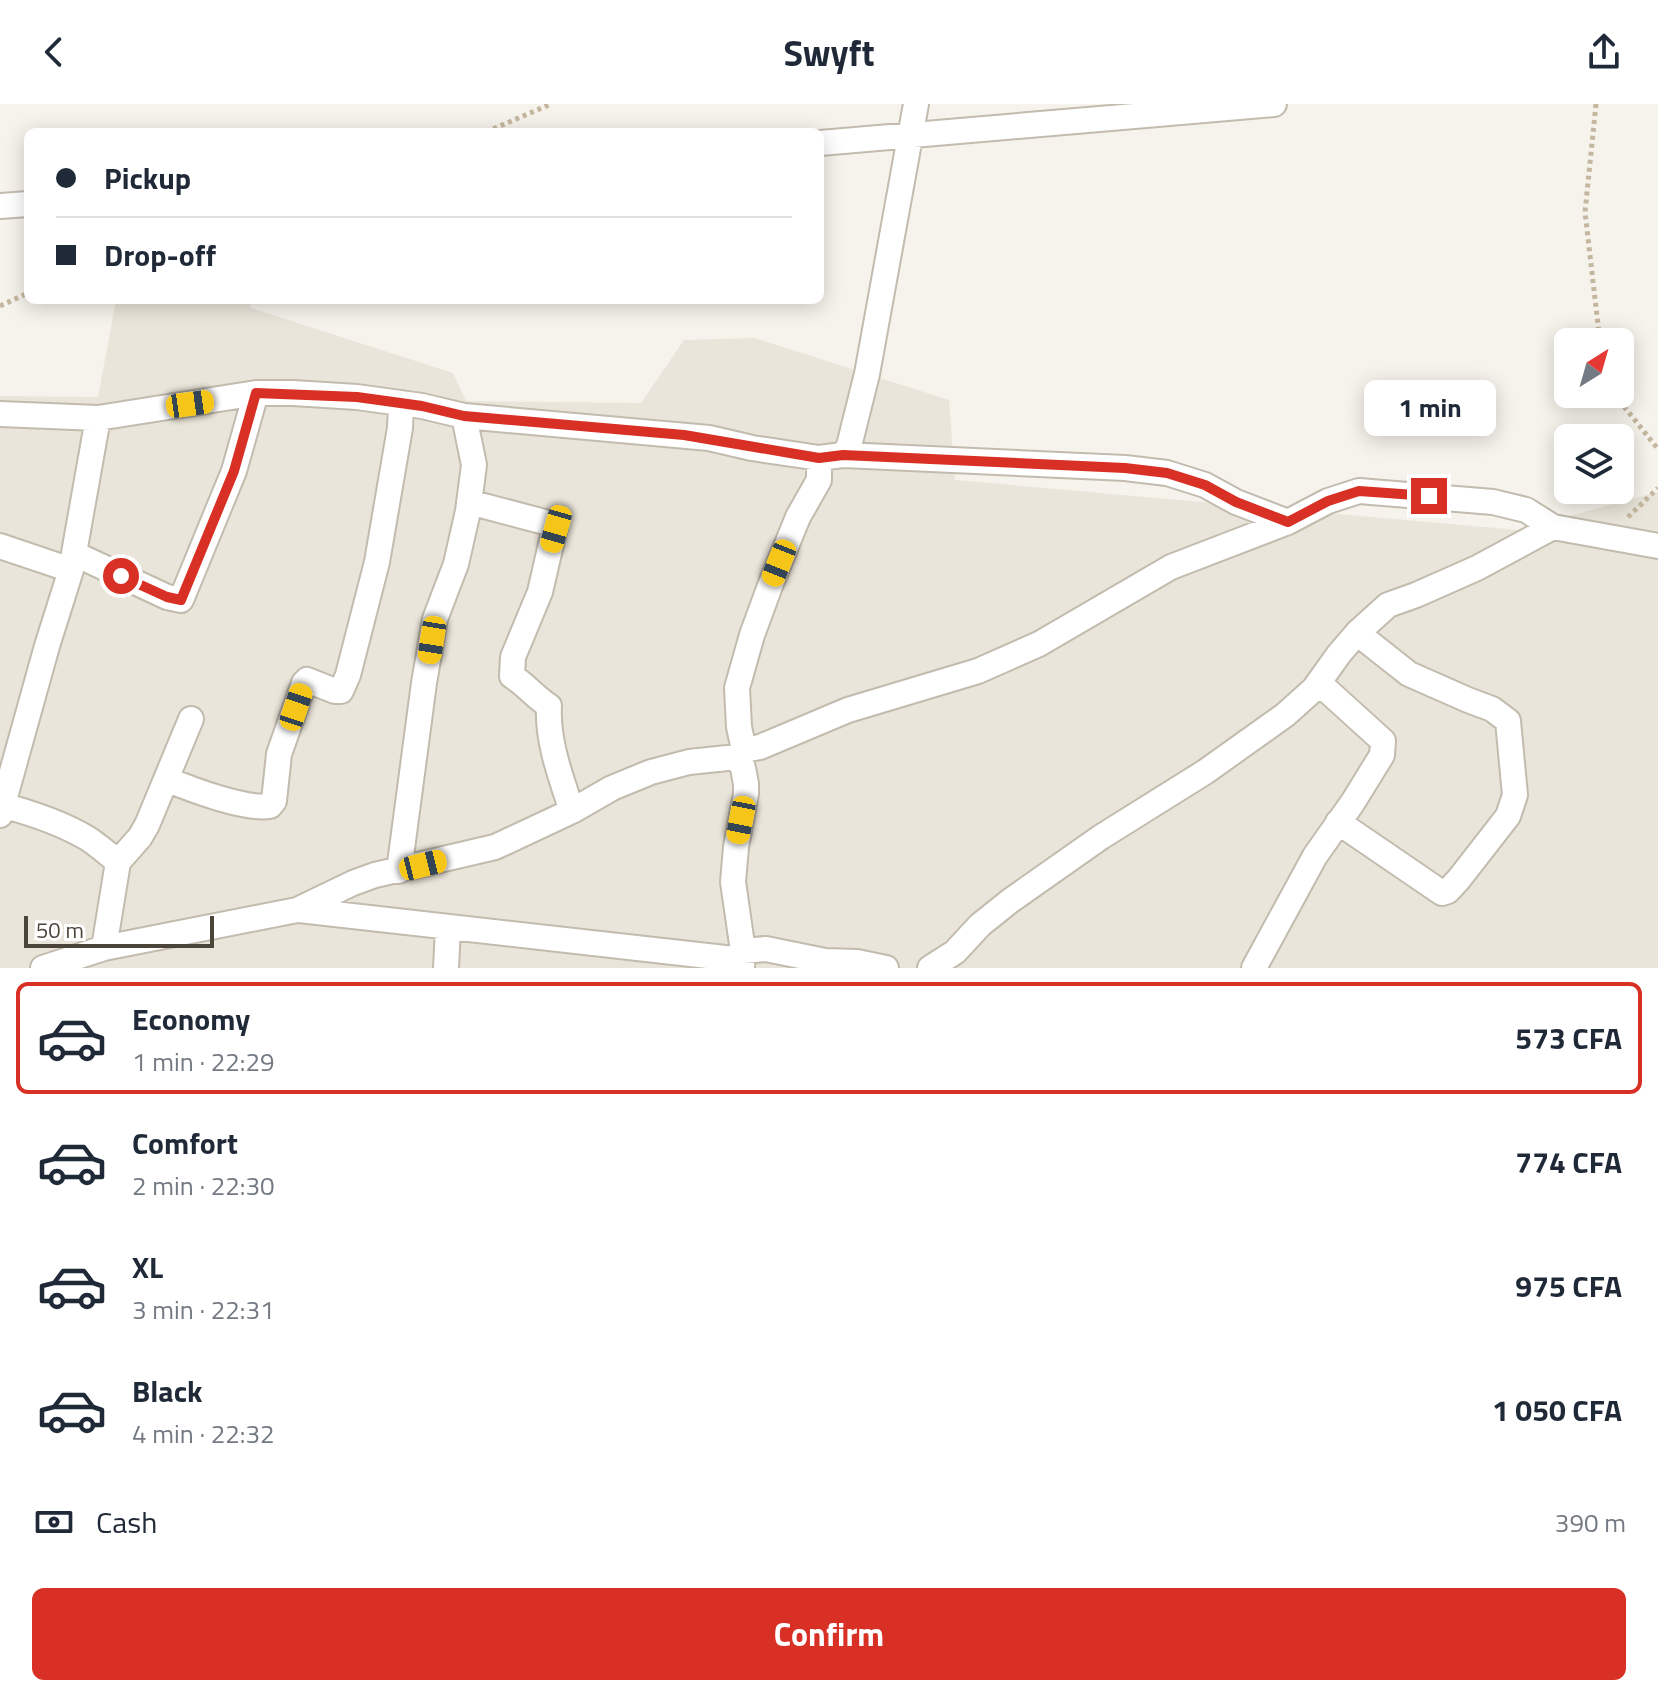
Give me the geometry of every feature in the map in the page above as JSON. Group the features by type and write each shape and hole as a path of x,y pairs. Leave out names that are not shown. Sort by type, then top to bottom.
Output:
{"street":[{"path":"742,960 733,882 746,794 737,688 752,635 798,517 831,456 849,446 867,374 916,104"},
{"path":"824,143 1274,104"},
{"path":"0,206 24,204"},
{"path":"0,414 98,418 256,393 357,397 422,406 464,416 697,437 831,456 1125,468 1167,473 1205,485 1236,502 1288,522"},
{"path":"0,546 73,562 181,600 234,471 256,393"},
{"path":"166,779 239,803 263,807 270,806 274,801 279,754 304,683 307,680 341,691 348,675 377,562 400,428 401,403"},
{"path":"399,871 435,619 456,564 469,502 474,465 464,416"},
{"path":"98,418 73,562 47,646 10,743 1,810 41,816 64,826 88,839 118,862"},
{"path":"43,968 104,948 297,910 375,875 495,847 572,811 612,788 651,772 741,753 848,710 978,671 1039,644 1171,567 1359,491 1493,502 1526,510 1553,527 1658,546"},
{"path":"469,502 555,527 540,592 513,657 512,676 549,706 548,722 572,811"},
{"path":"930,968 955,952 980,925 1010,901 1285,715 1319,683 1357,633 1388,605 1477,568 1553,527"},
{"path":"1338,822 1442,893 1454,885 1508,816 1515,795 1508,721 1492,709 1409,674 1357,633"},
{"path":"1254,968 1315,856 1382,755 1383,741 1319,683"},
{"path":"104,948 118,862 140,837 191,719"},
{"path":"297,910 742,960 766,949 825,961 857,962 886,968"},
{"path":"446,968 448,927"}],"path":[{"path":"495,128 551,104"},
{"path":"1596,104 1585,212 1598,328"},
{"path":"0,306 24,295"},
{"path":"1625,408 1658,449"},
{"path":"1608,537 1658,488"}],"shaded area":[{"path":"115,304 250,304 251,308 453,373 466,401 641,403 684,340 755,338 949,400 955,480 1518,530 1614,504 1634,504 1634,499 1658,492 1658,968 0,968 0,396 98,397"}],"route":[{"path":"121,576 167,597 181,600 234,471 256,393 357,397 422,406 464,416 709,438 819,458 843,455 1125,468 1167,473 1205,485 1236,502 1288,522 1328,501 1359,491 1429,496"}]}
